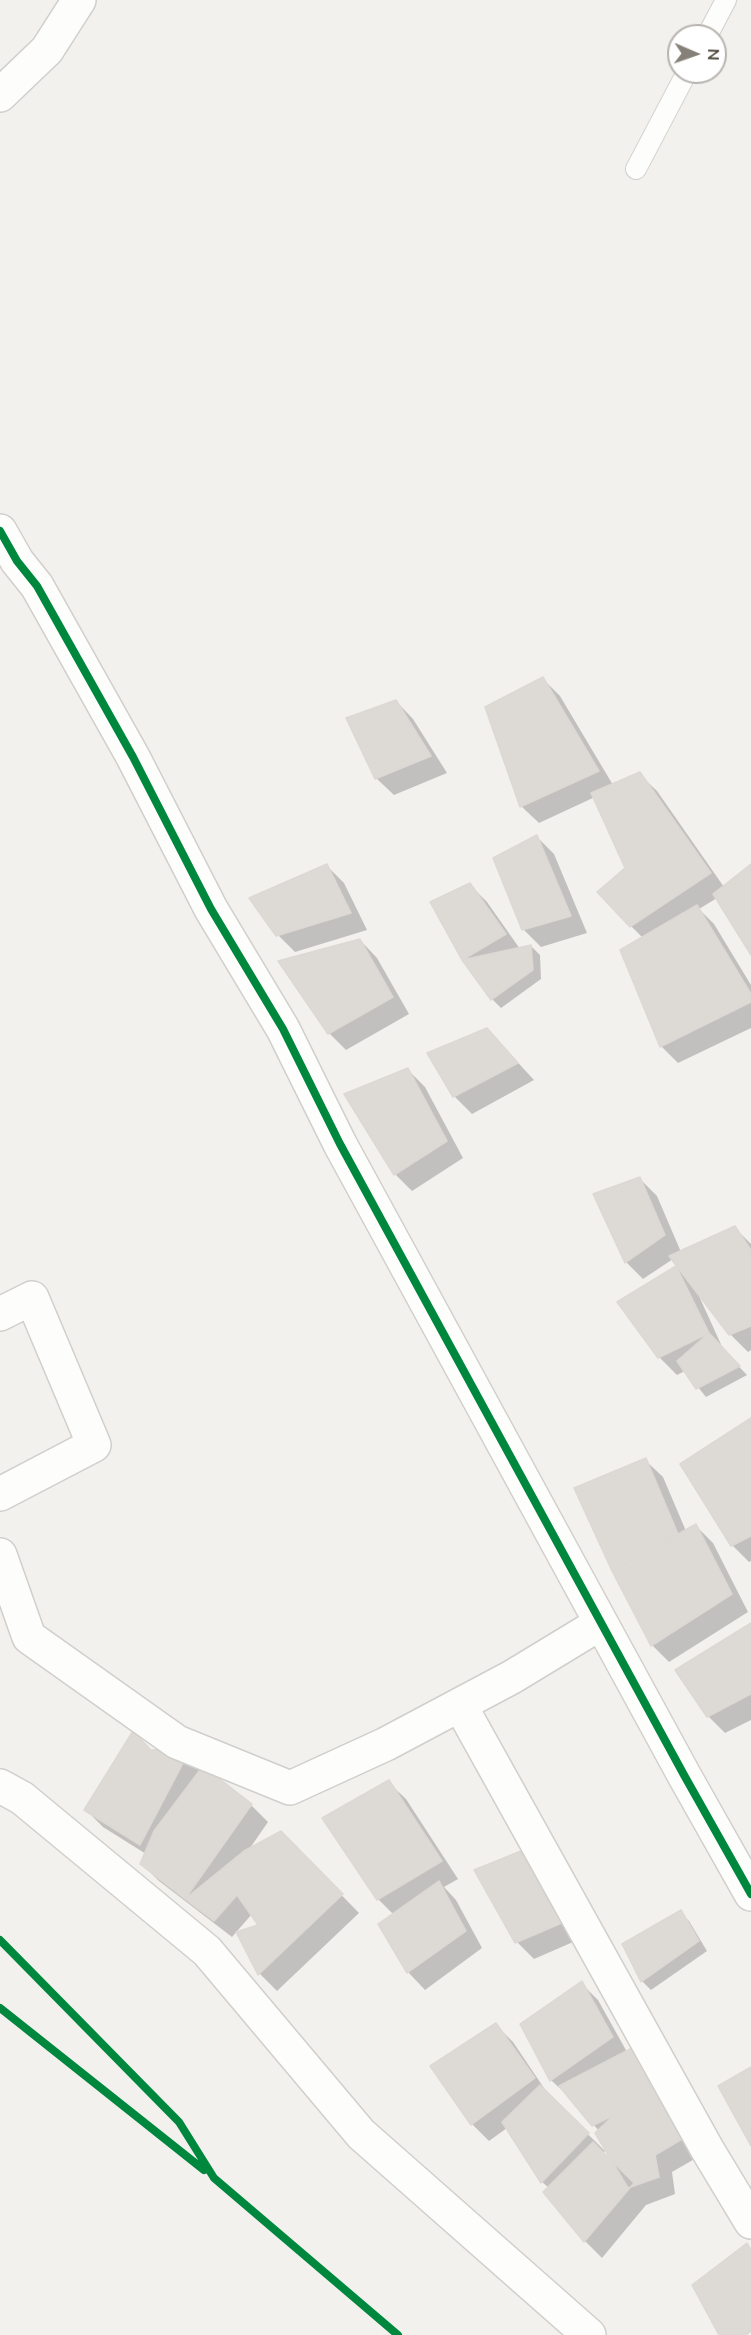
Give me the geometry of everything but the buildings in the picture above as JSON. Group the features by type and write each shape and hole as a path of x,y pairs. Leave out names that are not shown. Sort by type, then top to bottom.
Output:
{"street":[{"path":"0,95 47,50 79,0"},
{"path":"0,531 8,568 37,585 133,757 212,909 283,1029 340,1144 751,1894"},
{"path":"0,1314 32,1298 94,1445 0,1494"},
{"path":"0,1556 29,1637 177,1742 290,1788 386,1744 460,1705 512,1677 601,1623"},
{"path":"460,1705 707,2150 751,2222"},
{"path":"0,1786 22,1798 207,1951 361,2134 589,2335"}],"lane":[{"path":"713,24 726,0"},
{"path":"636,169 681,84"}],"path":[{"path":"0,1940 179,2122 214,2178"},
{"path":"0,2008 214,2178 398,2335"}],"cycle path":[{"path":"0,531 17,561 37,586 133,757 211,909 283,1029 340,1144 751,1894"},
{"path":"0,1940 179,2122 214,2178 398,2335"},
{"path":"0,2008 204,2170"}]}
